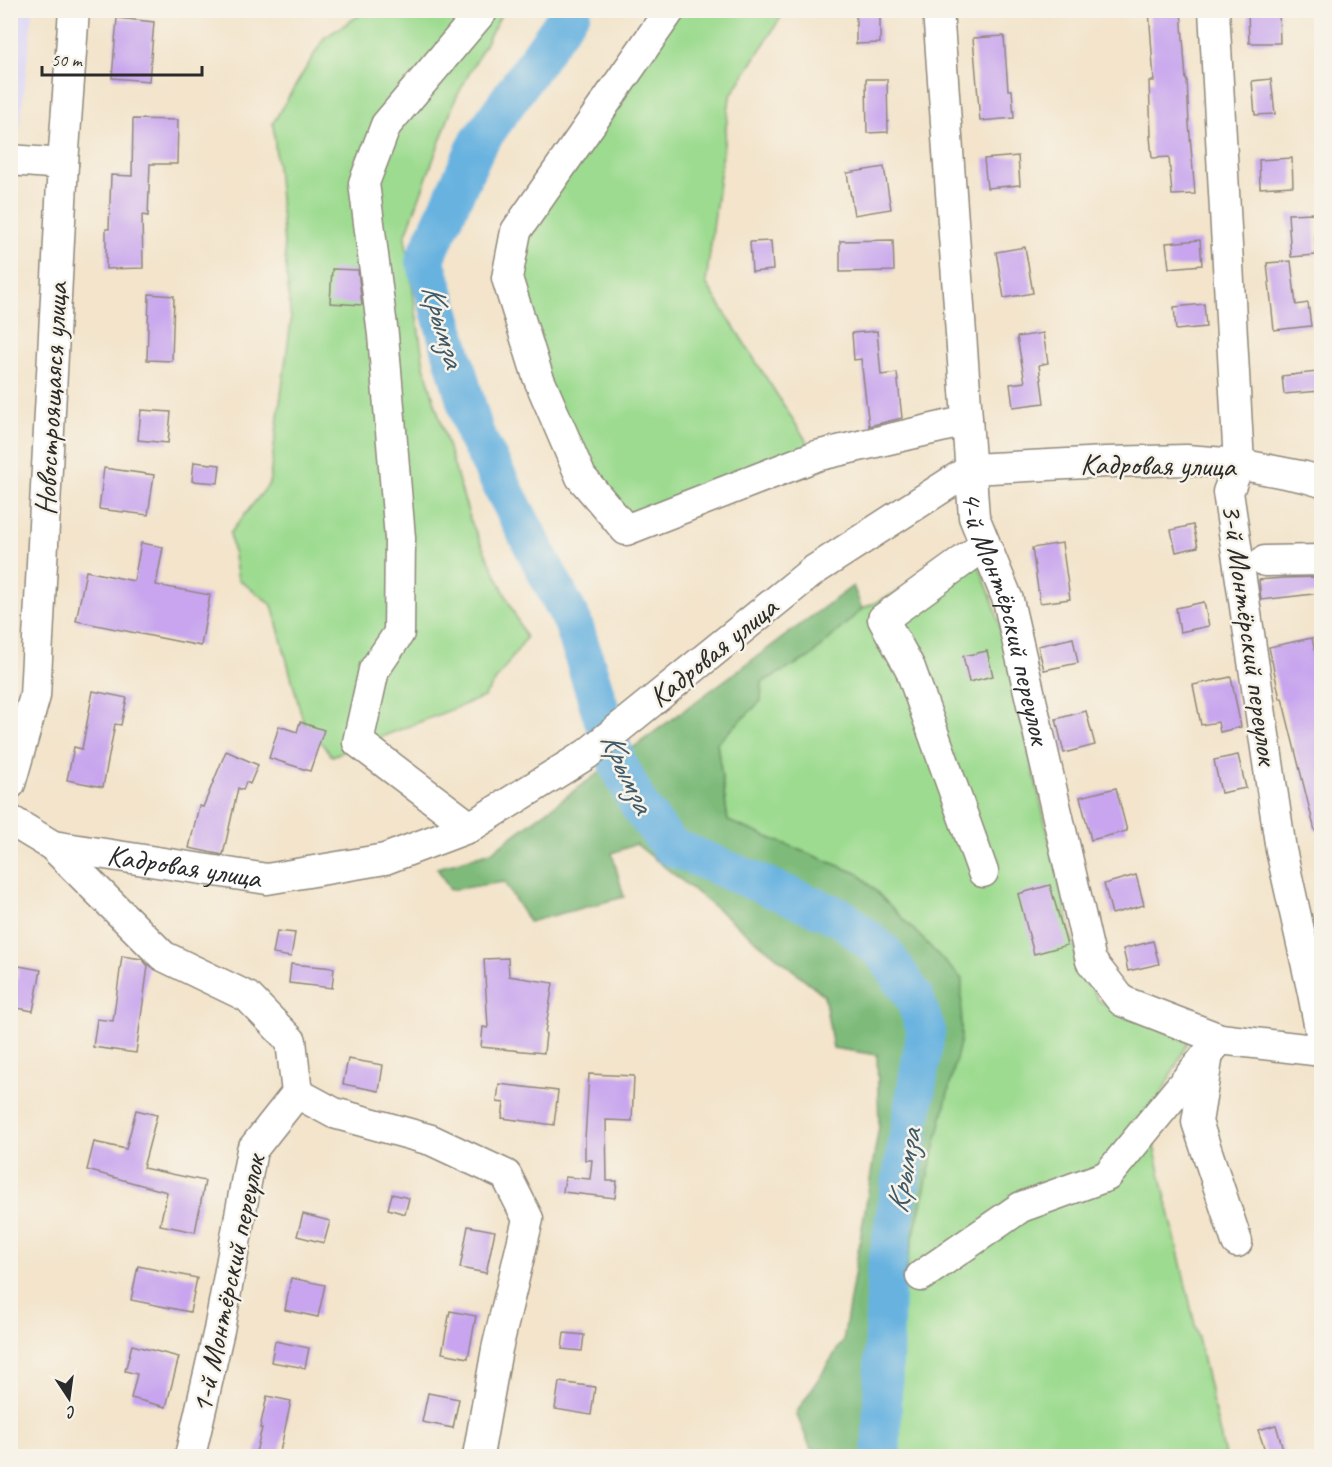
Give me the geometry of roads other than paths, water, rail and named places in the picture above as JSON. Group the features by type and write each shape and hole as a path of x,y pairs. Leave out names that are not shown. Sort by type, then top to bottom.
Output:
{"street":[{"name":"Новостроящаяся улица","path":"10,784 23,688 74,10"},
{"path":"470,827 358,742 374,670 399,633 400,538 383,336 364,183 386,125 483,10"},
{"path":"669,10 516,231 510,259 507,278 538,377 581,477 626,530 816,456 967,421"},
{"name":"4-й Монтёрский переулок","path":"938,10 974,517 1008,600 1091,961 1122,1001 1214,1046 1322,1051"},
{"name":"3-й Монтёрский переулок","path":"1214,10 1239,464 1228,492 1281,850 1317,991 1322,1039"},
{"path":"10,160 63,164"},
{"name":"Кадровая улица","path":"10,820 53,846 267,879 385,860 470,827 587,754 813,571 971,469 1186,460 1239,464 1322,482"},
{"path":"983,872 910,668 883,619 985,545"},
{"path":"1265,561 1322,560"},
{"path":"53,846 163,956 248,997 291,1041 297,1093 334,1113 431,1140 506,1175 528,1219 497,1349 478,1456"},
{"path":"1214,1046 1197,1122 1237,1242"},
{"path":"921,1276 1021,1206 1107,1176 1214,1046"},
{"name":"1-й Монтёрский переулок","path":"189,1456 219,1330 252,1150 297,1093"}],"waterway":[{"name":"Крымза","path":"572,10 477,145 425,259 475,434 573,623 616,760 640,807 670,846 842,918 884,953 914,997 926,1030 886,1271 881,1456"}]}
